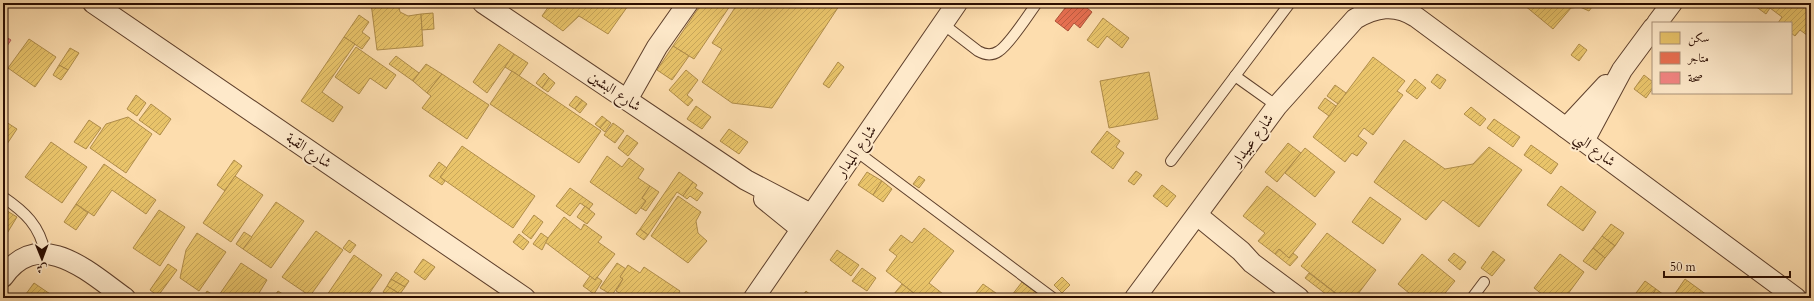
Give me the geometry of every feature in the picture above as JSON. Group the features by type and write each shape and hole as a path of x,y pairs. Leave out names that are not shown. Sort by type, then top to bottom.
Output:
{"street":[{"name":"شارع البشين","path":"483,3 746,180 762,197 806,222"},
{"path":"621,96 688,3"},
{"name":"شارع الميدار","path":"754,298 957,3"},
{"path":"1658,22 1672,3"},
{"name":"شارع القبة","path":"95,4 525,298"},
{"name":"شارع عبيدار","path":"1135,298 1193,222 1277,106 1355,20 1367,12 1390,5"},
{"name":"شارع البي","path":"1390,5 1416,17 1796,298"},
{"path":"1566,128 1622,70 1652,29"},
{"path":"1584,141 1622,70"},
{"path":"1193,222 1299,298"},
{"path":"5,274 24,258 45,253 69,259 125,298"}],"lane":[{"path":"943,24 983,54 994,54 1003,48 1037,3"},
{"path":"1171,161 1290,3"},
{"path":"1235,76 1277,106"},
{"path":"856,151 1053,298"},
{"path":"3,197 26,214 33,222 41,237 45,253"},
{"path":"1472,298 1484,282"}],"building: سكن":[{"path":"371,3 398,3 400,12 408,16 421,14 423,46 377,50"},
{"path":"551,3 630,3 608,34 579,16 563,31 542,16"},
{"path":"702,3 732,3 694,59 673,46"},
{"path":"738,3 841,3 772,108 732,103 702,82 722,49 712,43"},
{"path":"1526,3 1595,3 1589,11 1580,7 1571,8 1553,29 1524,5"},
{"path":"1751,3 1811,4 1811,38 1800,30 1795,36 1792,34 1792,22 1779,22 1782,17 1770,8 1766,14"},
{"path":"433,13 434,29 422,30 421,14"},
{"path":"359,15 369,22 362,32 370,38 362,49 344,37"},
{"path":"1103,18 1129,38 1122,48 1107,36 1098,48 1087,40"},
{"path":"344,37 355,44 322,92 343,107 333,122 301,101"},
{"path":"29,39 56,57 35,87 8,68"},
{"path":"499,44 514,54 487,93 473,82"},
{"path":"1579,44 1587,50 1579,61 1571,55"},
{"path":"673,46 689,56 672,80 657,70"},
{"path":"356,47 396,75 386,89 370,78 359,94 335,77"},
{"path":"70,48 79,53 68,70 59,65"},
{"path":"514,54 528,63 519,76 505,67"},
{"path":"396,56 419,73 413,81 389,64"},
{"path":"1373,57 1405,81 1397,91 1403,95 1373,135 1364,128 1358,136 1367,143 1357,156 1352,153 1345,162 1313,137"},
{"path":"838,62 844,67 829,88 823,84"},
{"path":"426,64 442,74 427,93 413,81"},
{"path":"59,65 68,70 61,80 53,75"},
{"path":"686,70 698,80 687,95 693,100 688,106 669,90"},
{"path":"512,71 601,131 579,163 490,104"},
{"path":"1149,72 1158,119 1109,128 1100,81"},
{"path":"544,73 549,78 542,88 536,83"},
{"path":"442,74 489,105 467,139 422,108 431,96 427,93"},
{"path":"1437,74 1446,80 1440,89 1431,82"},
{"path":"1644,75 1652,81 1652,89 1646,98 1634,89"},
{"path":"549,78 555,83 548,92 542,88"},
{"path":"1415,79 1426,88 1417,99 1406,91"},
{"path":"1335,85 1346,93 1338,104 1327,96"},
{"path":"136,95 146,103 137,116 127,109"},
{"path":"576,96 582,100 575,109 569,105"},
{"path":"1325,98 1336,106 1329,116 1318,108"},
{"path":"582,100 587,104 580,113 575,109"},
{"path":"151,104 171,119 160,135 139,120"},
{"path":"696,106 711,117 702,129 687,119"},
{"path":"1471,107 1486,119 1480,126 1464,114"},
{"path":"602,116 607,120 600,128 595,124"},
{"path":"128,117 152,134 126,173 90,148 106,124"},
{"path":"1494,119 1520,137 1513,147 1487,128"},
{"path":"3,120 17,129 3,150"},
{"path":"89,120 101,128 86,149 74,142"},
{"path":"607,120 611,123 605,132 600,128"},
{"path":"613,123 624,131 615,143 604,135"},
{"path":"729,129 748,142 739,154 720,141"},
{"path":"1107,131 1120,141 1116,147 1124,153 1113,169 1091,152"},
{"path":"627,135 638,143 628,156 618,148"},
{"path":"1404,140 1445,169 1473,164 1489,147 1522,170 1479,227 1443,200 1426,220 1374,182"},
{"path":"51,142 87,167 62,203 25,177"},
{"path":"1288,143 1301,153 1277,182 1265,172"},
{"path":"1531,145 1558,164 1551,174 1524,155"},
{"path":"462,146 535,196 513,228 440,177"},
{"path":"1305,148 1335,172 1315,197 1285,173"},
{"path":"607,156 622,167 629,158 644,169 638,178 650,186 642,198 646,201 636,214 590,182"},
{"path":"234,160 242,166 225,191 217,185"},
{"path":"439,162 447,168 440,177 445,181 442,185 429,176"},
{"path":"104,164 156,200 146,214 112,190 94,216 76,204"},
{"path":"1136,171 1142,175 1134,185 1128,181"},
{"path":"679,172 693,182 683,196 677,192 648,235 640,229"},
{"path":"867,172 882,181 873,195 858,185"},
{"path":"235,176 263,195 231,242 203,223"},
{"path":"919,176 925,180 919,188 913,184"},
{"path":"882,181 892,189 883,202 873,195"},
{"path":"693,182 697,185 695,188 703,193 697,201 690,196 687,199 683,196"},
{"path":"1162,185 1176,196 1167,207 1153,196"},
{"path":"650,186 659,192 646,211 641,208 646,201 642,198"},
{"path":"1267,186 1316,224 1289,258 1279,249 1275,254 1258,241 1265,233 1243,216"},
{"path":"1561,186 1596,212 1583,231 1547,205"},
{"path":"570,188 593,204 589,209 580,203 570,216 556,206"},
{"path":"678,196 701,212 696,221 698,233 707,241 688,263 651,236"},
{"path":"1370,197 1401,219 1383,244 1352,222"},
{"path":"276,202 304,221 271,268 243,249"},
{"path":"76,204 88,213 76,230 64,222"},
{"path":"585,206 595,214 587,224 577,217"},
{"path":"4,209 17,217 6,235 3,233"},
{"path":"159,210 185,227 160,266 133,248"},
{"path":"534,215 543,222 531,239 522,232"},
{"path":"564,217 581,230 584,224 602,237 598,242 615,254 595,280 545,242"},
{"path":"1611,224 1624,233 1615,246 1602,236"},
{"path":"924,228 954,251 929,283 943,294 940,298 920,298 886,271 897,256 889,250 901,235 912,243"},
{"path":"640,229 648,235 644,240 636,234"},
{"path":"316,231 343,250 310,296 282,277"},
{"path":"244,232 252,237 243,249 236,244"},
{"path":"197,233 226,252 199,291 180,278 186,250"},
{"path":"541,233 548,238 542,250 533,244"},
{"path":"1327,233 1376,270 1355,298 1342,298 1301,266"},
{"path":"519,234 529,242 523,250 513,242"},
{"path":"1602,236 1615,246 1605,258 1593,248"},
{"path":"349,240 356,245 350,253 343,248"},
{"path":"1593,248 1605,258 1596,270 1583,261"},
{"path":"1279,249 1289,258 1293,253 1298,257 1290,266 1275,254"},
{"path":"837,250 859,265 851,276 830,260"},
{"path":"1493,251 1505,260 1492,276 1481,268"},
{"path":"1454,253 1466,262 1460,270 1448,260"},
{"path":"1422,254 1455,281 1441,298 1415,298 1398,284"},
{"path":"1560,254 1584,272 1565,298 1547,298 1534,288"},
{"path":"354,255 382,275 366,298 325,298"},
{"path":"423,259 435,267 425,280 414,272"},
{"path":"241,263 267,280 256,298 217,298"},
{"path":"617,263 626,269 620,277 623,279 612,295 600,288"},
{"path":"168,264 177,270 158,296 150,290"},
{"path":"628,265 640,273 644,267 680,291 676,298 627,298 616,291 623,279 620,277"},
{"path":"862,268 876,278 867,291 852,281"},
{"path":"396,272 409,281 405,287 391,279"},
{"path":"1309,273 1339,296 1337,298 1331,298 1305,278"},
{"path":"590,276 595,280 597,277 602,281 594,294 583,286"},
{"path":"1062,277 1070,285 1062,293 1054,285"},
{"path":"391,279 405,287 400,294 387,286"},
{"path":"1685,279 1707,295 1705,298 1672,298"},
{"path":"1645,281 1656,289 1650,298 1643,298 1636,293"},
{"path":"1022,282 1043,298 1016,298 1012,295"},
{"path":"34,283 56,298 23,298"},
{"path":"902,284 920,298 899,298 894,294"},
{"path":"983,284 1003,298 972,298"},
{"path":"387,286 400,294 398,298 393,298 383,292"},
{"path":"1656,289 1668,298 1650,298"},
{"path":"207,291 216,297 216,298 203,298"},
{"path":"278,291 289,298 273,298"},
{"path":"806,291 814,298 801,298"},
{"path":"1526,293 1533,298 1523,298"},
{"path":"1743,293 1749,298 1739,298"},
{"path":"678,294 685,298 676,298"}],"building: متاجر":[{"path":"1069,3 1081,3 1092,12 1080,28 1074,23 1068,31 1055,21"}],"building: صحة":[{"path":"3,35 11,40 3,52"}]}
